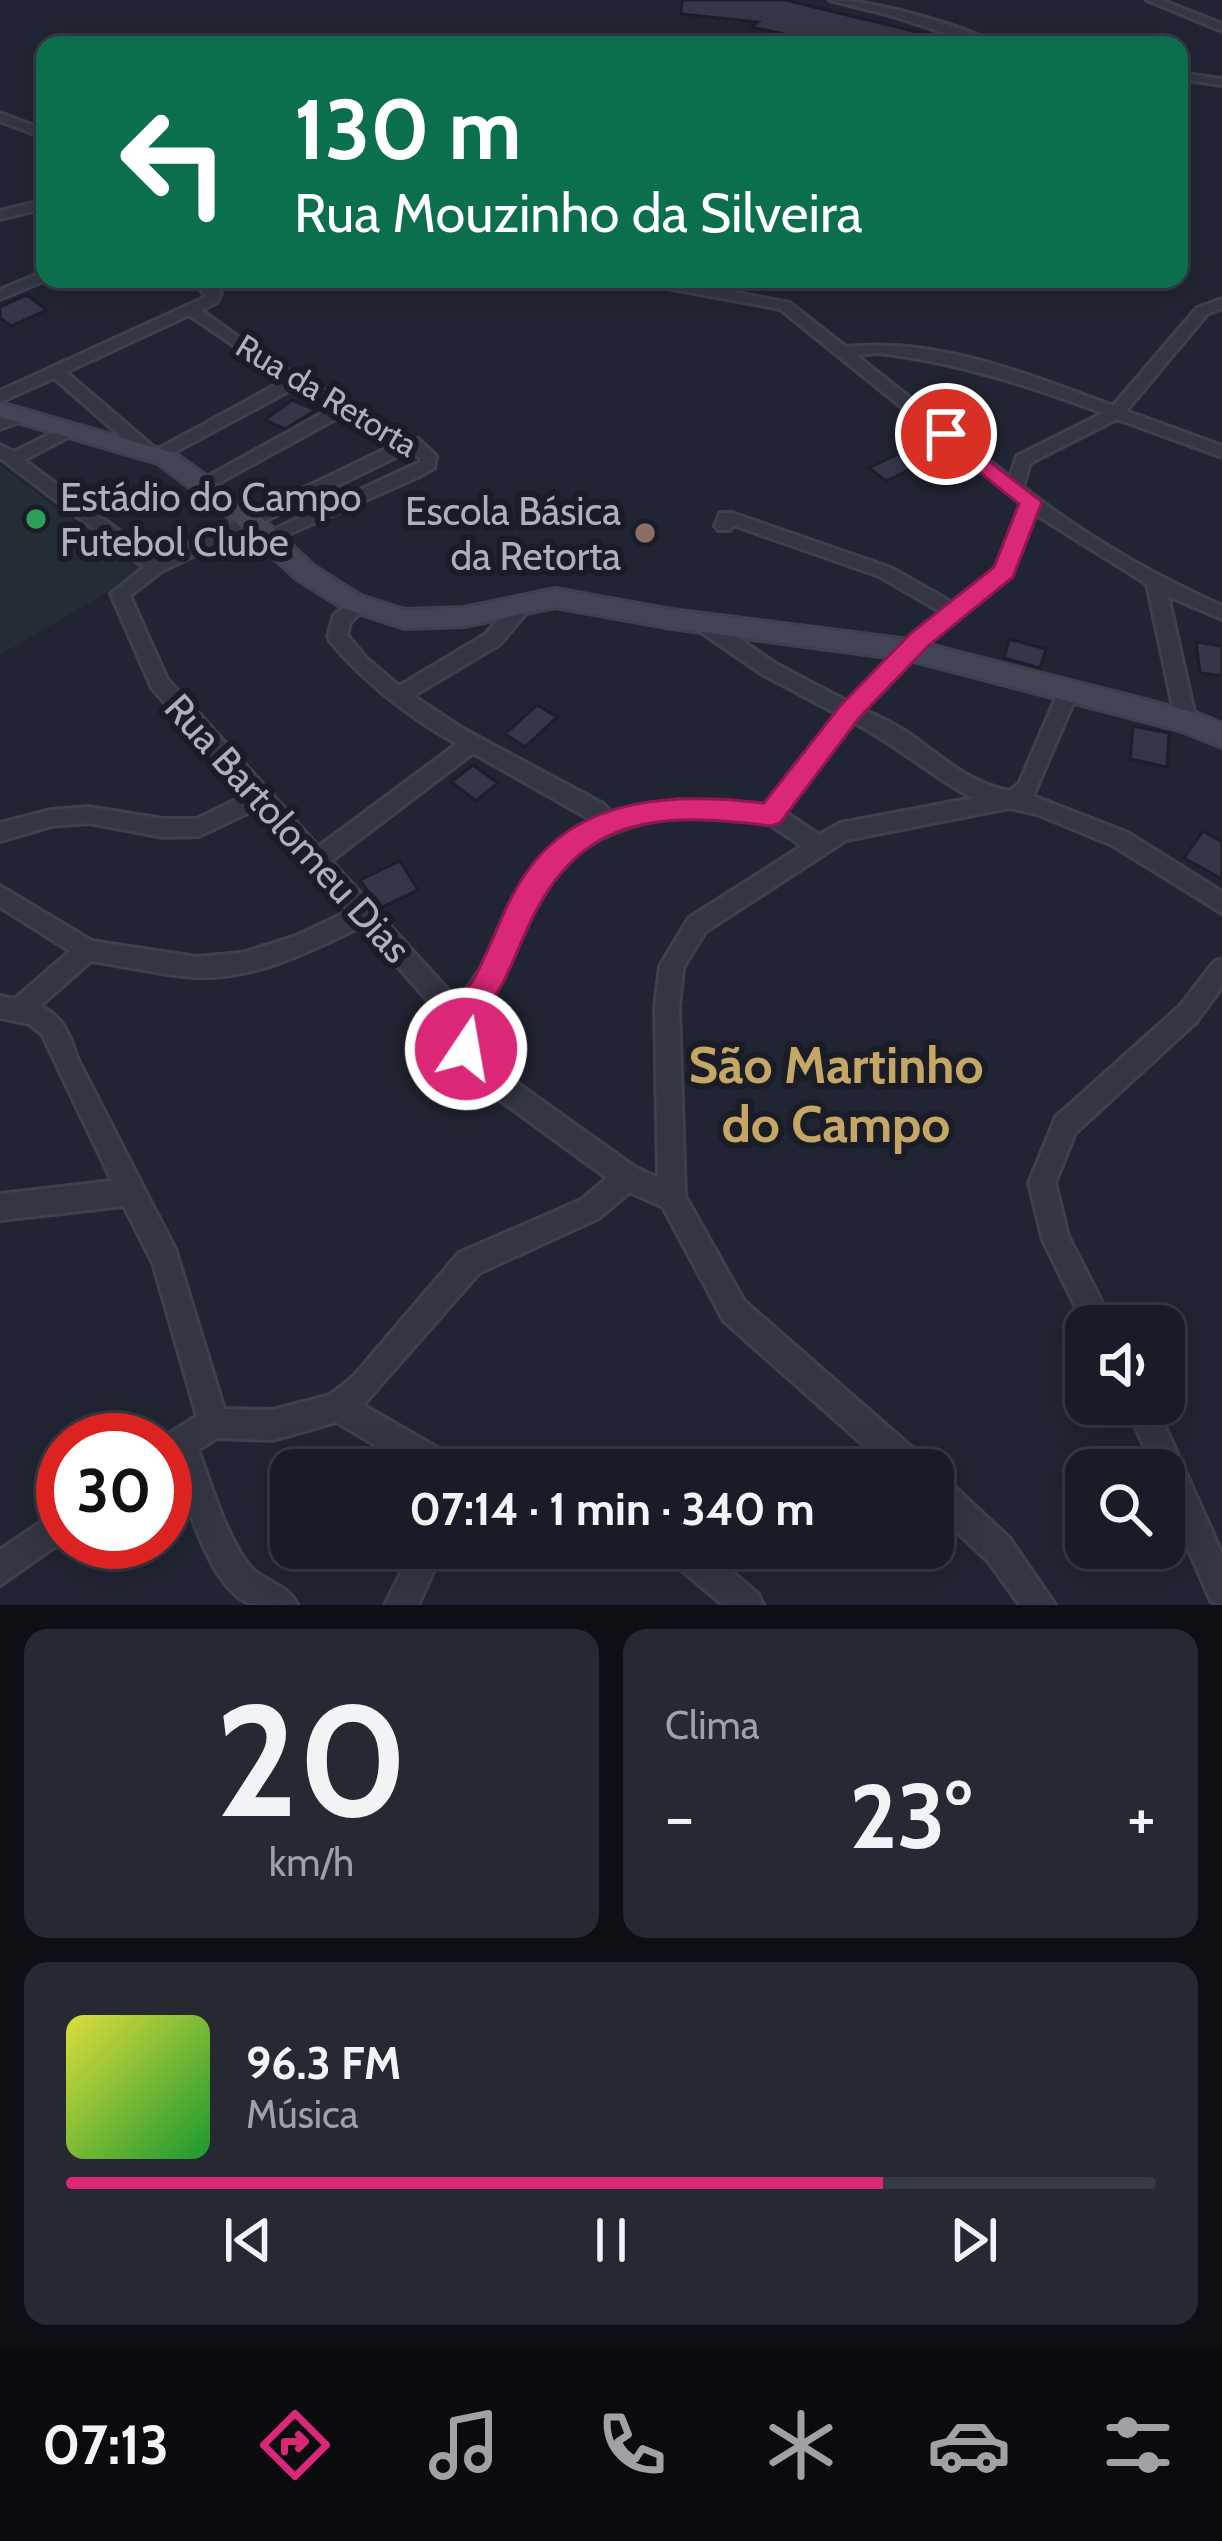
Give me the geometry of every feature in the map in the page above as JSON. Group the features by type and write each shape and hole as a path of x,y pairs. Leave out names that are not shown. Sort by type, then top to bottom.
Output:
{"street":[{"path":"835,0 964,36"},
{"path":"873,8 894,0"},
{"path":"1152,0 1222,28"},
{"path":"1188,77 1222,82"},
{"path":"0,118 36,131"},
{"path":"0,215 36,206"},
{"path":"0,295 36,279"},
{"path":"0,397 192,310 214,293 209,288"},
{"path":"687,288 785,306 1023,496 1155,581 1222,613"},
{"path":"749,300 755,288"},
{"path":"771,815 850,712 910,650 1004,571 1023,496 1023,460 1116,413 1202,311 1222,303"},
{"name":"Rua da Retorta","path":"192,310 295,381 428,455 428,464 362,498 258,529"},
{"path":"844,352 876,346 931,355 1222,452"},
{"path":"56,371 155,455 258,529 306,573 358,605 404,619 518,609 555,598 910,650 1070,689 1186,721 1222,736"},
{"path":"7,417 155,455 295,381"},
{"path":"204,486 342,409"},
{"path":"7,454 72,430"},
{"path":"7,454 156,567 258,529 412,443"},
{"path":"724,526 726,517 885,572 955,612"},
{"name":"Rua Bartolomeu Dias","path":"156,567 120,594 159,683 457,1017 466,1049 487,1076 627,1178 672,1198"},
{"path":"1155,581 1186,721"},
{"path":"358,605 340,620 337,636 400,695 472,743 596,810 608,823"},
{"path":"400,695 493,639 518,609"},
{"path":"702,623 769,669 897,736 953,778 984,794 1017,798 1120,838 1222,904"},
{"path":"890,1449 734,1311 672,1198 667,1008 672,966 697,925 841,832 1017,798 1028,789 1070,689"},
{"path":"317,860 472,743"},
{"path":"0,832 51,818 89,815 163,828 199,827 264,796"},
{"path":"457,1017 480,996 535,883 561,850 608,823 635,812 689,808 771,815 818,845"},
{"path":"0,895 88,950 196,967 242,963 302,944 362,915"},
{"path":"9,1009 88,950"},
{"path":"1089,1305 1056,1240 1042,1183 1065,1125 1188,1014 1222,969"},
{"path":"9,1009 35,1013 57,1030 65,1060 165,1259 214,1423"},
{"path":"192,1436 214,1423 273,1425 338,1407 364,1386 469,1264 590,1209 627,1178"},
{"path":"0,1207 131,1192"},
{"path":"338,1407 410,1449"},
{"path":"1149,1425 1222,1590"},
{"path":"192,1485 238,1578 280,1605"},
{"path":"954,1508 999,1550 1037,1603"},
{"path":"0,1569 36,1542"},
{"path":"401,1605 419,1569"},
{"path":"705,1569 747,1605"}],"shaded area":[{"name":"Estádio do Campo Futebol Clube","path":"0,465 142,572 0,655"}],"building":[{"path":"682,0 785,0 934,36 794,36 751,27 758,22 681,14"},
{"path":"27,295 47,310 11,326 0,318 0,307"},
{"path":"292,400 316,410 285,429 265,420"},
{"path":"898,454 917,466 886,481 869,468"},
{"path":"107,478 130,493 107,507 84,492"},
{"path":"1009,639 1046,649 1040,668 1004,658"},
{"path":"1196,642 1222,646 1222,676 1200,673"},
{"path":"537,705 557,717 525,747 505,734"},
{"path":"1133,726 1169,733 1167,767 1130,759"},
{"path":"473,765 498,783 476,801 451,782"},
{"path":"1203,831 1222,842 1222,879 1184,858"},
{"path":"400,861 418,890 380,908 360,880"}],"place":[{"name":"Estádio do Campo Futebol Clube","path":"36,519"},
{"name":"Escola Básica da Retorta","path":"645,533"}],"district":[{"name":"São Martinho do Campo","path":"836,1094"}],"route":[{"path":"466,1049 457,1017 480,996 535,883 561,850 635,812 708,807 771,815 850,712 920,640 1004,571 1031,502 946,434"}]}
